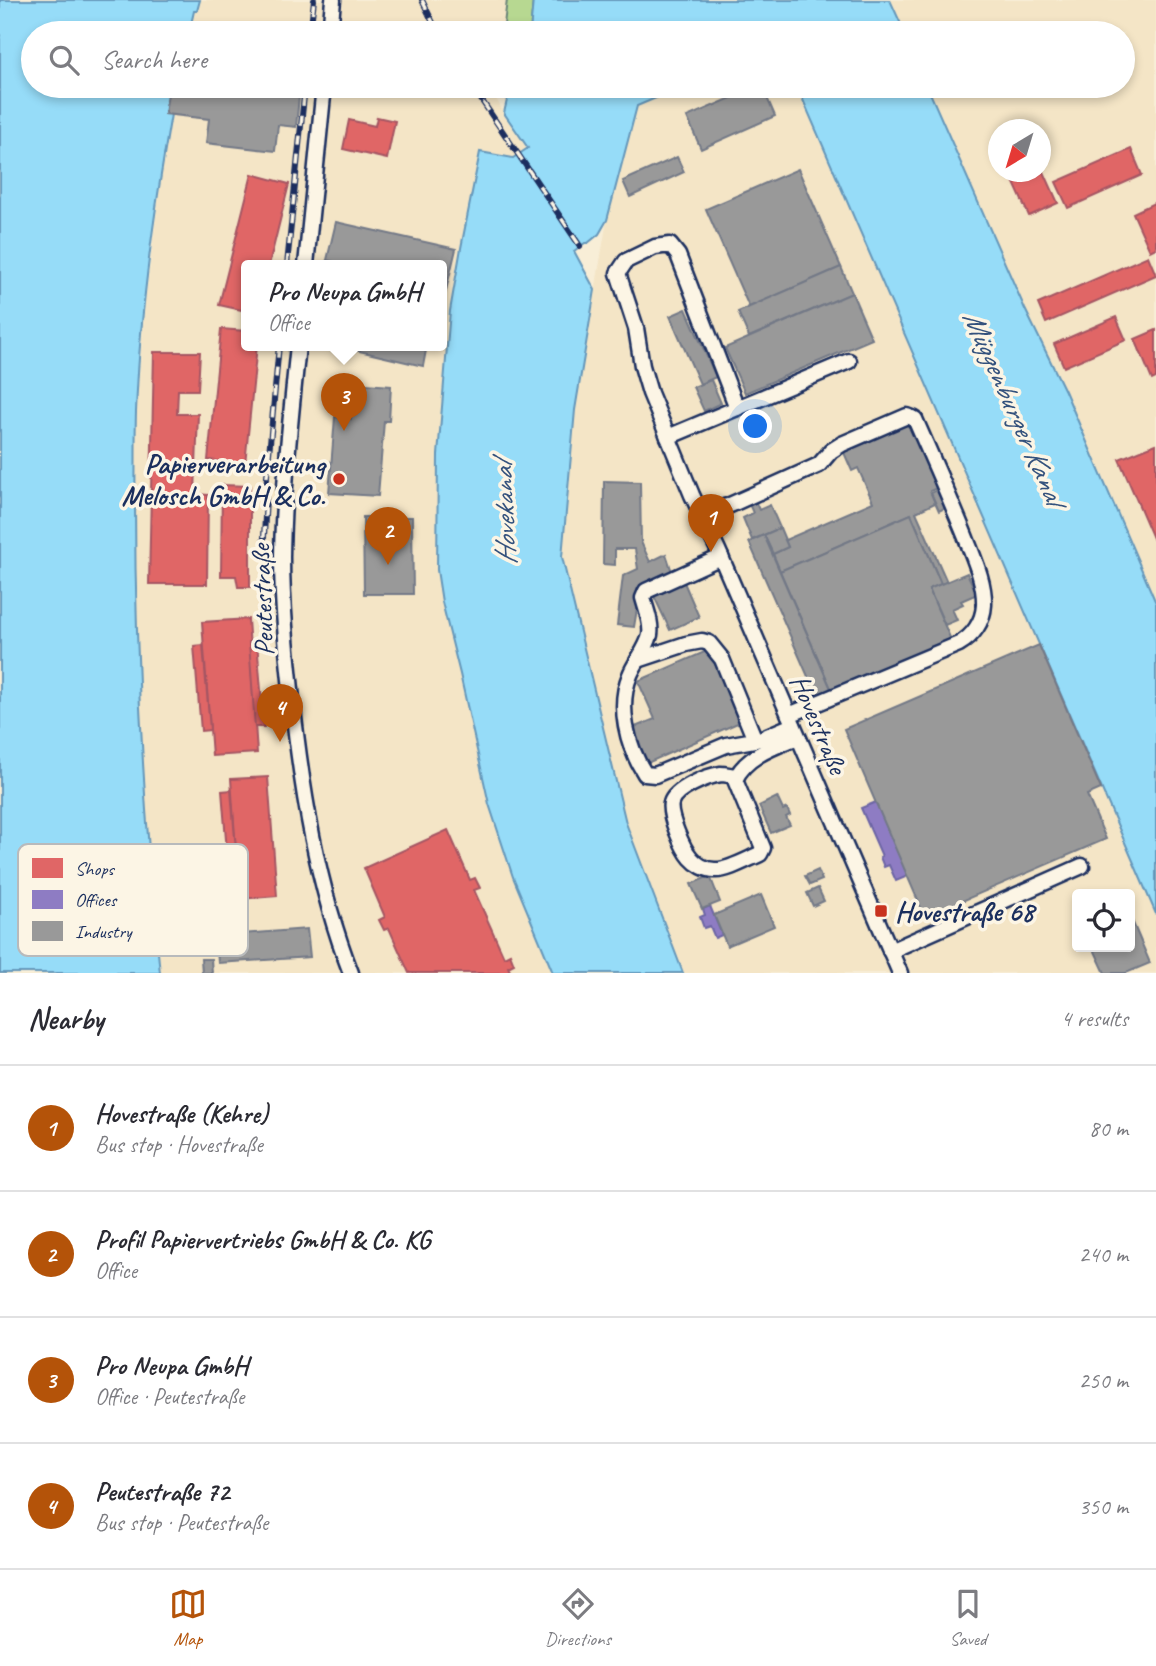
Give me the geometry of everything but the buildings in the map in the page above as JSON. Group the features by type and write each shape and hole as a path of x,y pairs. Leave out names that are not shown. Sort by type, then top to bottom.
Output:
{"street":[{"path":"331,21 333,0"},
{"path":"307,260 323,98"},
{"name":"Hovestraße","path":"737,408 678,255 670,245 655,247 626,261 618,273 636,328 647,384 692,495 721,556 900,973"},
{"name":"Peutestraße","path":"297,351 282,557 284,626 295,730 311,831 318,866 351,973"},
{"path":"668,437 849,361"},
{"path":"702,515 720,510 819,465 831,451 842,444 907,416 915,419 954,507 978,569 984,608 973,633 959,644 760,739 726,744 669,770 655,775 645,774 638,763 623,717 624,695 630,675 650,636 643,598 646,591 721,556"},
{"path":"638,660 686,644 702,641 709,643 722,659 755,740"},
{"path":"737,776 721,774 704,779 683,789 670,804 680,838 690,858 710,870 719,870 760,854 762,848 735,780 737,776 739,771 793,725"},
{"path":"890,951 1083,866"}],"shaded area":[{"path":"200,0 507,0 504,21 192,21 194,11 197,11"},
{"path":"890,0 1156,0 1156,603 1065,391 1025,309 932,98 1135,98 1135,21 900,21"},
{"path":"174,98 496,98 528,148 523,152 585,243 576,250 450,311 447,347 447,260 241,260 241,351 447,351 438,455 442,602 489,804 513,877 553,973 160,973 158,956 248,956 248,844 147,844 135,597 136,411 145,301"},
{"path":"654,98 802,98 1156,914 1156,973 683,973 626,823 562,557 575,410 607,220 637,105"}],"green space":[{"path":"507,0 533,0 531,21 504,21"}],"water":[{"path":"0,0 200,0 192,21 21,21 21,98 174,98 145,289 136,423 135,561 148,844 18,844 18,956 158,956 160,973 0,973"},
{"path":"533,0 890,0 900,21 531,21"},
{"name":"Hovekanal","path":"656,98 637,106 607,220 599,234 574,251 595,290 575,410 562,557 626,823 683,973 553,973 513,877 489,804 442,602 437,570 438,455 450,311 480,152 513,158 528,148 504,113 507,100"},
{"name":"Müggenburger Kanal","path":"802,98 932,98 1025,309 1065,391 1156,603 1156,914"}],"railway":[{"path":"311,21 314,0"},
{"path":"422,0 432,21"},
{"path":"288,260 304,98"},
{"path":"480,98 580,246"},
{"path":"263,557 278,351"}],"place":[{"name":"Pro Neupa GmbH","path":"344,431"},
{"name":"Papierverarbeitung Melosch GmbH & Co.","path":"339,479"},
{"name":"Hovestraße (Kehre)","path":"711,552"},
{"name":"Profil Papiervertriebs GmbH & Co. KG","path":"388,565"},
{"name":"Peutestraße 72","path":"280,742"},
{"name":"Hovestraße 68","path":"881,911"}]}
